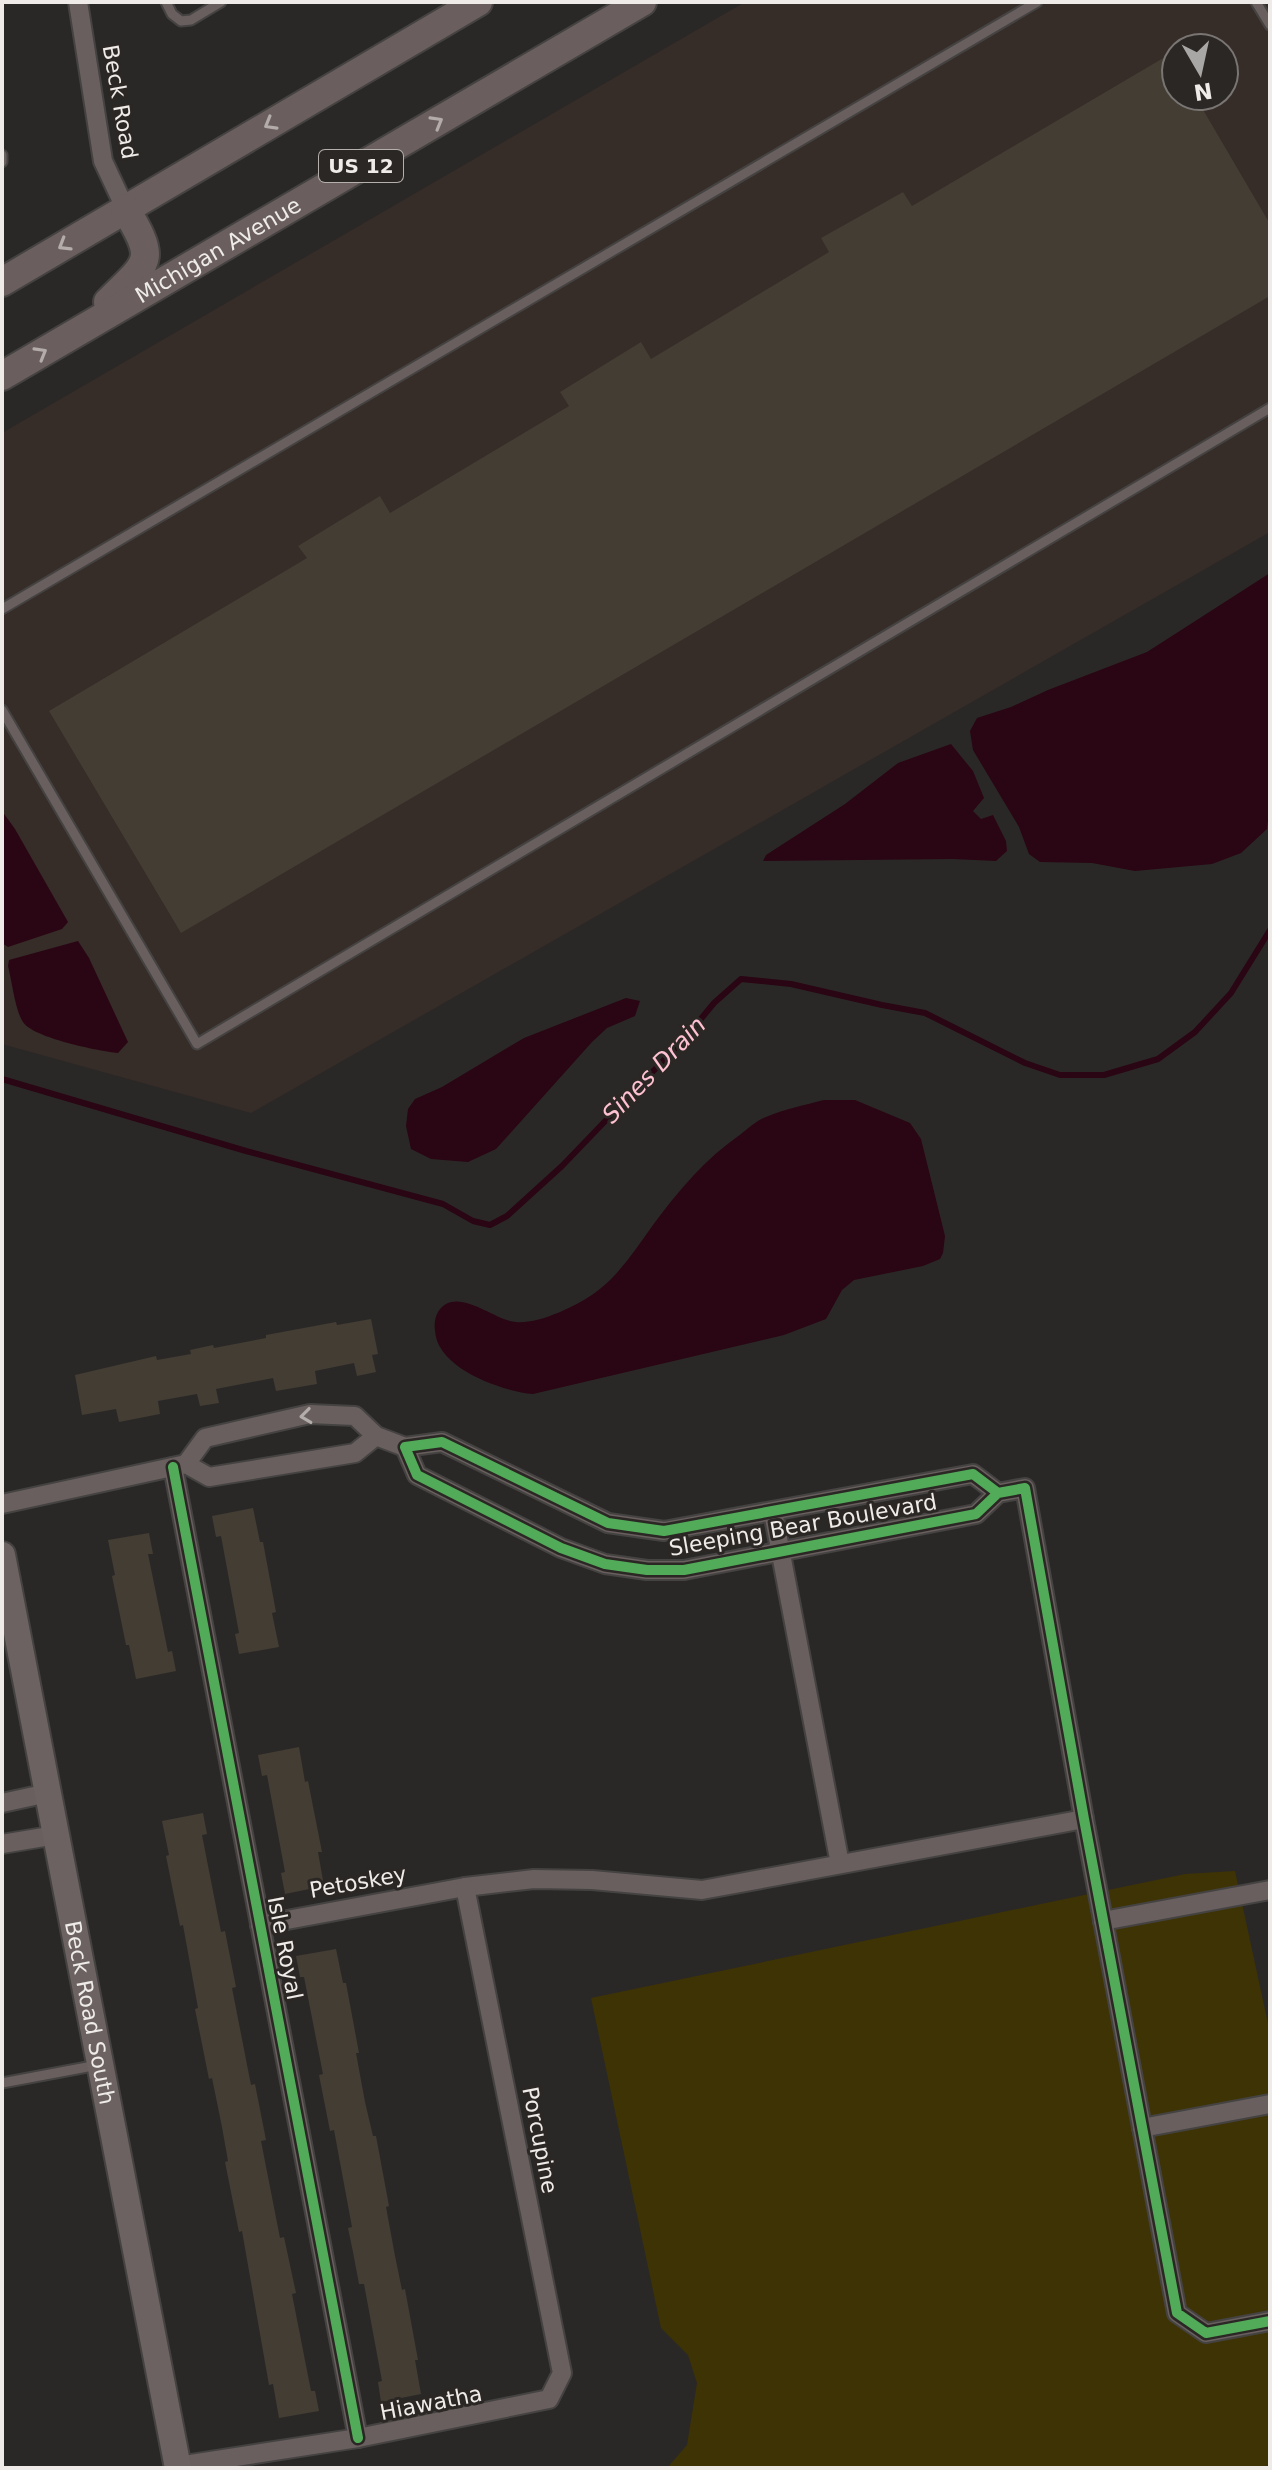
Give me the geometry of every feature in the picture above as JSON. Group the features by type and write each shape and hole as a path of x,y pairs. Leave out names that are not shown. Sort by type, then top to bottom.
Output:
{"main road":[{"name":"Michigan Avenue","path":"2,376 642,2"},
{"path":"2,282 461,9"},
{"path":"79,331 141,269 147,255 145,241 125,208"},
{"name":"Beck Road South","path":"2,1555 178,2467"}],"street":[{"name":"Beck Road","path":"78,2 103,161 125,208"},
{"name":"Sleeping Bear Boulevard","path":"180,1465 205,1438 310,1414 355,1416 376,1436 405,1447 442,1442 608,1523 636,1529 664,1531 973,1474 998,1493"},
{"path":"2,1504 180,1465 209,1477 355,1453 376,1436"},
{"name":"Sleeping Bear Boulevard","path":"405,1447 417,1475 561,1548 605,1564 647,1570 684,1570 976,1514 998,1493 1025,1488 1084,1819"},
{"name":"Isle Royal","path":"180,1465 260,1925 358,2438"},
{"path":"773,1512 840,1864"},
{"path":"2,1803 48,1793"},
{"path":"1084,1819 1177,2313 1206,2333 1270,2321"},
{"name":"Petoskey","path":"260,1925 465,1887 534,1879 592,1880 702,1890 1084,1819"},
{"path":"2,1844 56,1835"},
{"name":"Porcupine","path":"465,1887 562,2373 549,2399"},
{"path":"1103,1921 1270,1890"},
{"path":"1142,2128 1270,2104"},
{"name":"Hiawatha","path":"178,2467 358,2438 549,2399"}],"lane":[{"path":"166,2 172,14 181,21 191,20 221,2"},
{"path":"196,16 198,2"},
{"path":"2,609 1037,2"},
{"path":"1256,2 1270,25"},
{"path":"2,155 2,162"},
{"path":"2,710 197,1044 1270,408"},
{"path":"2,2083 101,2064"}],"shaded area":[{"path":"745,2 1270,2 1270,532 251,1113 2,1044 2,433"},
{"path":"1270,573 1270,804 1267,829 1241,853 1212,864 1135,871 1092,863 1040,862 1029,854 1019,827 973,750 970,731 977,718 1147,652"},
{"path":"951,744 973,771 984,798 973,811 981,819 993,815 1006,841 1007,851 996,861 763,861 766,855 845,804 898,763"},
{"path":"2,811 68,922 62,929 8,947 2,943"},
{"path":"78,941 128,1042 118,1053 67,1043 39,1033 23,1022 18,1010 9,960"},
{"path":"626,998 640,1001 635,1016 607,1028 592,1042 496,1149 468,1162 431,1159 411,1149 406,1126 408,1109 415,1099 442,1087 524,1038"},
{"path":"824,1100 855,1100 910,1123 921,1139 945,1236 940,1259 923,1266 854,1280 842,1290 826,1319 784,1335 533,1394 504,1388 472,1375 446,1356 438,1344 437,1314 446,1304 465,1303 507,1320 524,1322 551,1316 584,1300 614,1276 693,1176 716,1154 763,1118"},
{"path":"1235,1871 1270,2033 1270,2465 1255,2468 667,2468 687,2445 697,2383 688,2355 661,2328 591,1998 1185,1874"}],"building":[{"path":"1160,60 1160,112 1204,112 1270,224 1270,296 181,933 49,711 307,558 298,546 380,496 390,513 569,406 560,392 641,342 651,359 829,252 821,238 903,192 912,206"},
{"path":"371,1319 378,1354 372,1355 376,1372 357,1376 354,1363 315,1371 317,1384 276,1391 273,1378 216,1389 219,1403 200,1406 197,1394 158,1401 160,1414 119,1422 116,1409 82,1415 75,1375 156,1356 157,1360 191,1354 190,1350 213,1345 214,1348 336,1322 337,1325"},
{"path":"253,1508 260,1542 263,1542 279,1647 239,1654 235,1634 239,1633 221,1536 216,1537 212,1516"},
{"path":"149,1533 153,1554 148,1554 168,1652 172,1651 176,1671 136,1679 112,1576 115,1575 108,1540"},
{"path":"299,1747 322,1852 318,1852 324,1886 285,1894 281,1873 285,1872 267,1775 262,1776 258,1755"},
{"path":"203,1813 207,1834 202,1835 221,1932 225,1931 236,1987 232,1988 251,2085 255,2084 266,2140 261,2141 280,2238 284,2237 296,2293 292,2294 311,2391 315,2391 319,2411 279,2418 273,2384 269,2385 242,2231 239,2232 225,2162 228,2161 222,2127 195,2009 198,2008 183,1925 180,1926 166,1856 169,1855 162,1821"},
{"path":"336,1949 343,1983 346,1983 365,2102 373,2136 376,2136 395,2256 402,2290 405,2289 418,2360 415,2360 421,2394 381,2402 378,2382 382,2381 364,2284 359,2284 334,2130 330,2131 319,2075 323,2074 304,1977 300,1977 296,1956"}],"waterway":[{"name":"Sines Drain","path":"2,1079 246,1151 443,1204 473,1221 490,1225 507,1216 562,1166 686,1037 714,1003 741,979 791,984 925,1013 1025,1063 1060,1075 1104,1075 1158,1059 1195,1032 1231,993 1270,930"}],"cycle path":[{"path":"998,1493 973,1474 664,1531 608,1523 442,1442 405,1447 417,1475 561,1548 605,1564 647,1570 684,1570 976,1514 998,1493 1025,1488 1177,2313 1206,2333 1270,2321"},
{"path":"173,1467 358,2438"}]}
